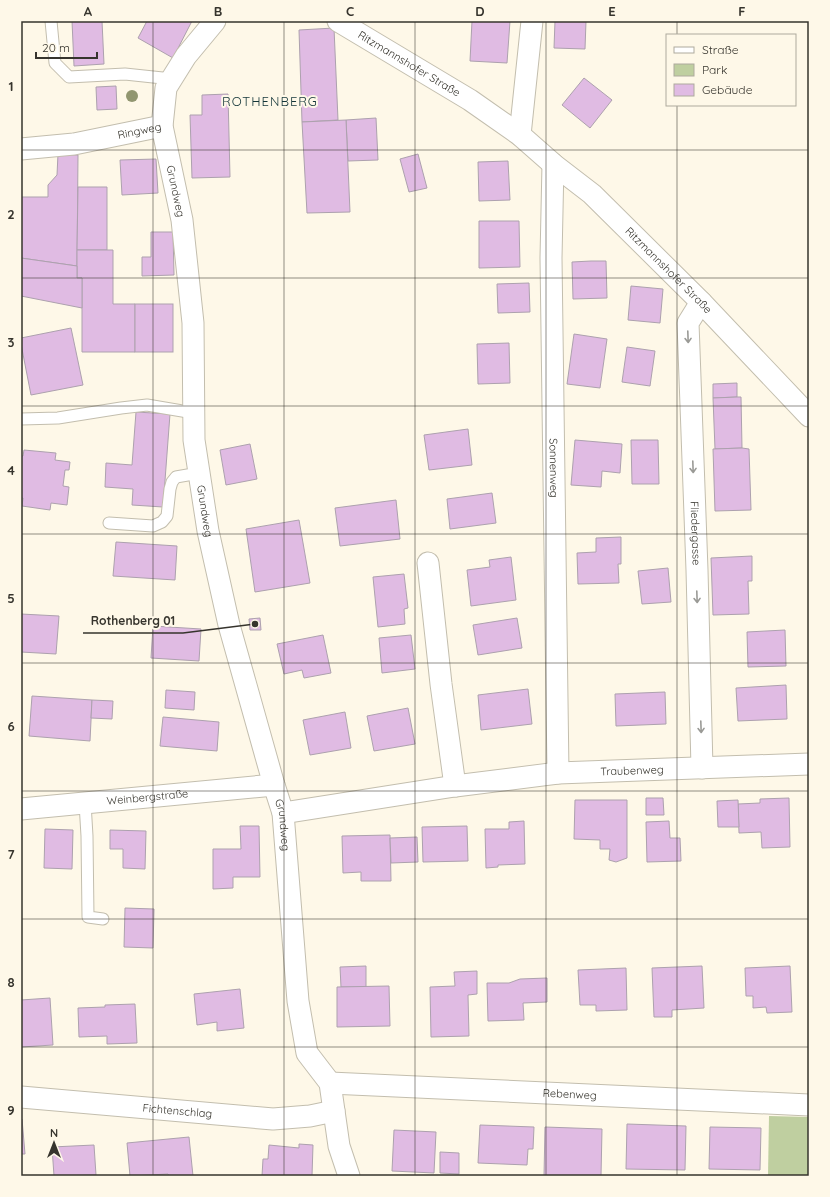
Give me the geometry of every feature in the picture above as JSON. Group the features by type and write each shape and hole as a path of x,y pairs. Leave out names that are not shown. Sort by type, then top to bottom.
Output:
{"street":[{"name":"Ringweg","path":"21,150 74,144 162,126 166,88 186,56 215,21"},
{"name":"Ritzmannshofer Straße","path":"338,21 470,100 520,135 553,164 592,194 701,302 809,416"},
{"path":"520,135 532,21"},
{"name":"Grundweg","path":"162,126 182,228 192,323 194,440 208,531 229,625 283,813 299,1008 307,1053 330,1083 339,1146 349,1176"},
{"name":"Sonnenweg","path":"553,164 551,258 558,773"},
{"name":"Fliedergasse","path":"701,302 688,323 702,768"},
{"path":"428,562 441,684 455,786"},
{"name":"Traubenweg","path":"283,813 455,786 558,773 809,764"},
{"name":"Weinbergstraße","path":"21,809 274,785"},
{"name":"Rebenweg","path":"330,1083 809,1105"},
{"name":"Fichtenschlag","path":"21,1097 274,1119 310,1116 334,1111"}],"lane":[{"path":"51,21 55,63 69,77 126,74 172,79"},
{"path":"21,419 58,418 121,408 147,406 194,413"},
{"name":"Grundweg","path":"109,523 153,526 162,522 167,516 168,499 172,482 176,477 199,473"},
{"path":"85,803 88,918 104,919"}],"green space":[{"path":"769,1116 809,1117 809,1176 768,1176"}],"building":[{"path":"72,21 102,21 104,64 74,66"},
{"path":"147,21 192,21 173,58 138,38"},
{"path":"472,21 510,21 507,63 470,61"},
{"path":"555,21 586,21 585,49 554,48"},
{"path":"334,28 338,120 302,122 299,30"},
{"path":"584,78 612,100 590,128 562,105"},
{"path":"116,86 117,109 97,110 96,87"},
{"path":"228,94 230,177 192,178 190,115 202,115 202,95"},
{"path":"376,118 378,160 348,161 346,120"},
{"path":"346,120 350,212 307,213 302,122"},
{"path":"58,154 78,155 77,266 21,258 21,197 48,197 48,185 57,175"},
{"path":"418,154 427,188 409,192 400,159"},
{"path":"156,159 158,193 122,195 120,160"},
{"path":"508,161 510,200 479,201 478,162"},
{"path":"78,187 107,187 107,250 77,250"},
{"path":"479,221 519,221 520,267 479,268"},
{"path":"151,232 173,232 174,275 142,276 142,257 151,257"},
{"path":"77,250 113,250 113,304 135,304 135,352 82,352 82,278 77,278"},
{"path":"21,258 77,266 77,278 82,278 82,308 21,296"},
{"path":"606,261 607,298 573,299 572,262"},
{"path":"529,283 530,312 498,313 497,284"},
{"path":"631,286 663,289 660,323 628,320"},
{"path":"135,304 173,304 173,352 135,352"},
{"path":"71,328 83,385 31,395 21,338"},
{"path":"574,334 607,339 600,388 567,384"},
{"path":"509,343 510,383 478,384 477,344"},
{"path":"627,347 655,351 650,386 622,382"},
{"path":"737,383 737,397 713,398 713,384"},
{"path":"741,397 742,448 715,449 713,398"},
{"path":"136,412 170,414 163,507 132,505 133,489 105,487 106,463 132,465"},
{"path":"468,429 472,465 429,470 424,435"},
{"path":"575,440 622,444 620,473 602,471 601,487 571,485"},
{"path":"631,440 658,440 659,484 632,484"},
{"path":"250,444 257,479 226,485 220,450"},
{"path":"713,449 749,449 751,510 715,511"},
{"path":"24,450 56,453 55,460 70,462 69,470 65,470 63,486 69,487 67,505 51,503 50,510 22,506 21,456 23,456"},
{"path":"492,493 496,523 450,529 447,499"},
{"path":"396,500 400,539 340,546 335,508"},
{"path":"299,520 310,583 255,592 246,529"},
{"path":"621,537 621,564 618,564 619,583 578,584 577,553 596,552 596,538"},
{"path":"116,542 177,546 175,580 113,576"},
{"path":"752,556 752,581 748,581 749,614 713,615 711,558"},
{"path":"511,557 516,600 471,606 467,570 490,567 489,560"},
{"path":"668,568 671,602 642,604 638,571"},
{"path":"404,574 408,608 404,609 405,624 378,627 373,577"},
{"path":"21,614 59,616 56,654 21,652"},
{"path":"260,618 261,630 250,630 249,619"},
{"path":"517,618 522,648 478,655 473,625"},
{"path":"153,626 201,629 199,661 151,658"},
{"path":"785,630 786,666 748,667 747,632"},
{"path":"323,635 331,673 304,678 302,670 284,674 277,644"},
{"path":"411,635 415,669 382,673 379,638"},
{"path":"786,685 787,719 738,721 736,688"},
{"path":"528,689 532,724 481,730 478,695"},
{"path":"166,690 195,692 194,710 165,708"},
{"path":"665,692 666,724 616,726 615,694"},
{"path":"32,696 92,700 90,741 29,736"},
{"path":"92,700 113,701 112,719 91,718"},
{"path":"408,708 415,744 374,751 367,716"},
{"path":"345,712 351,748 310,755 303,720"},
{"path":"163,717 219,722 217,751 160,746"},
{"path":"646,798 663,798 664,815 646,815"},
{"path":"789,798 790,847 762,848 761,832 739,833 738,804 760,803 760,799"},
{"path":"575,800 627,800 627,858 616,862 609,860 610,849 600,849 600,840 574,839"},
{"path":"738,800 739,827 718,827 717,801"},
{"path":"524,821 525,864 498,865 498,867 486,868 485,829 509,829 509,822"},
{"path":"669,821 670,838 680,838 681,861 647,862 646,822"},
{"path":"240,826 259,826 260,877 233,877 233,888 213,889 213,849 241,849"},
{"path":"467,826 468,861 423,862 422,827"},
{"path":"45,829 73,830 72,869 44,868"},
{"path":"110,830 146,831 145,869 123,868 123,849 110,849"},
{"path":"390,835 391,881 361,881 361,872 343,873 342,836"},
{"path":"417,837 418,862 391,863 390,838"},
{"path":"125,908 154,909 153,948 124,947"},
{"path":"366,966 366,987 341,987 340,967"},
{"path":"702,966 704,1008 672,1010 672,1017 654,1017 652,968"},
{"path":"790,966 792,1012 767,1013 766,1007 753,1008 753,996 746,996 745,968"},
{"path":"626,968 627,1010 596,1011 596,1005 580,1005 578,970"},
{"path":"477,971 477,994 468,995 469,1036 431,1037 430,987 455,986 454,972"},
{"path":"547,978 547,1002 523,1003 524,1020 488,1021 487,983 509,983 520,979"},
{"path":"389,986 390,1026 337,1027 337,987"},
{"path":"240,989 244,1028 217,1031 217,1022 197,1025 194,994"},
{"path":"50,998 53,1045 21,1047 21,1000"},
{"path":"135,1004 137,1043 107,1044 107,1036 79,1037 78,1008"},
{"path":"22,1119 25,1154 21,1154"},
{"path":"627,1124 686,1126 685,1170 626,1169"},
{"path":"480,1125 534,1127 533,1149 528,1149 527,1165 478,1163"},
{"path":"545,1127 602,1129 601,1176 544,1176"},
{"path":"710,1127 761,1128 760,1170 709,1169"},
{"path":"394,1130 436,1132 434,1173 392,1171"},
{"path":"189,1137 193,1176 169,1176 168,1174 130,1176 127,1143"},
{"path":"299,1144 313,1145 312,1176 262,1176 263,1159 268,1159 269,1145 299,1148"},
{"path":"94,1145 96,1175 54,1176 52,1147"},
{"path":"440,1152 459,1153 459,1174 440,1173"}],"place":[{"name":"Rothenberg 01","path":"255,624"}],"district":[{"name":"ROTHENBERG","path":"270,101"}]}
